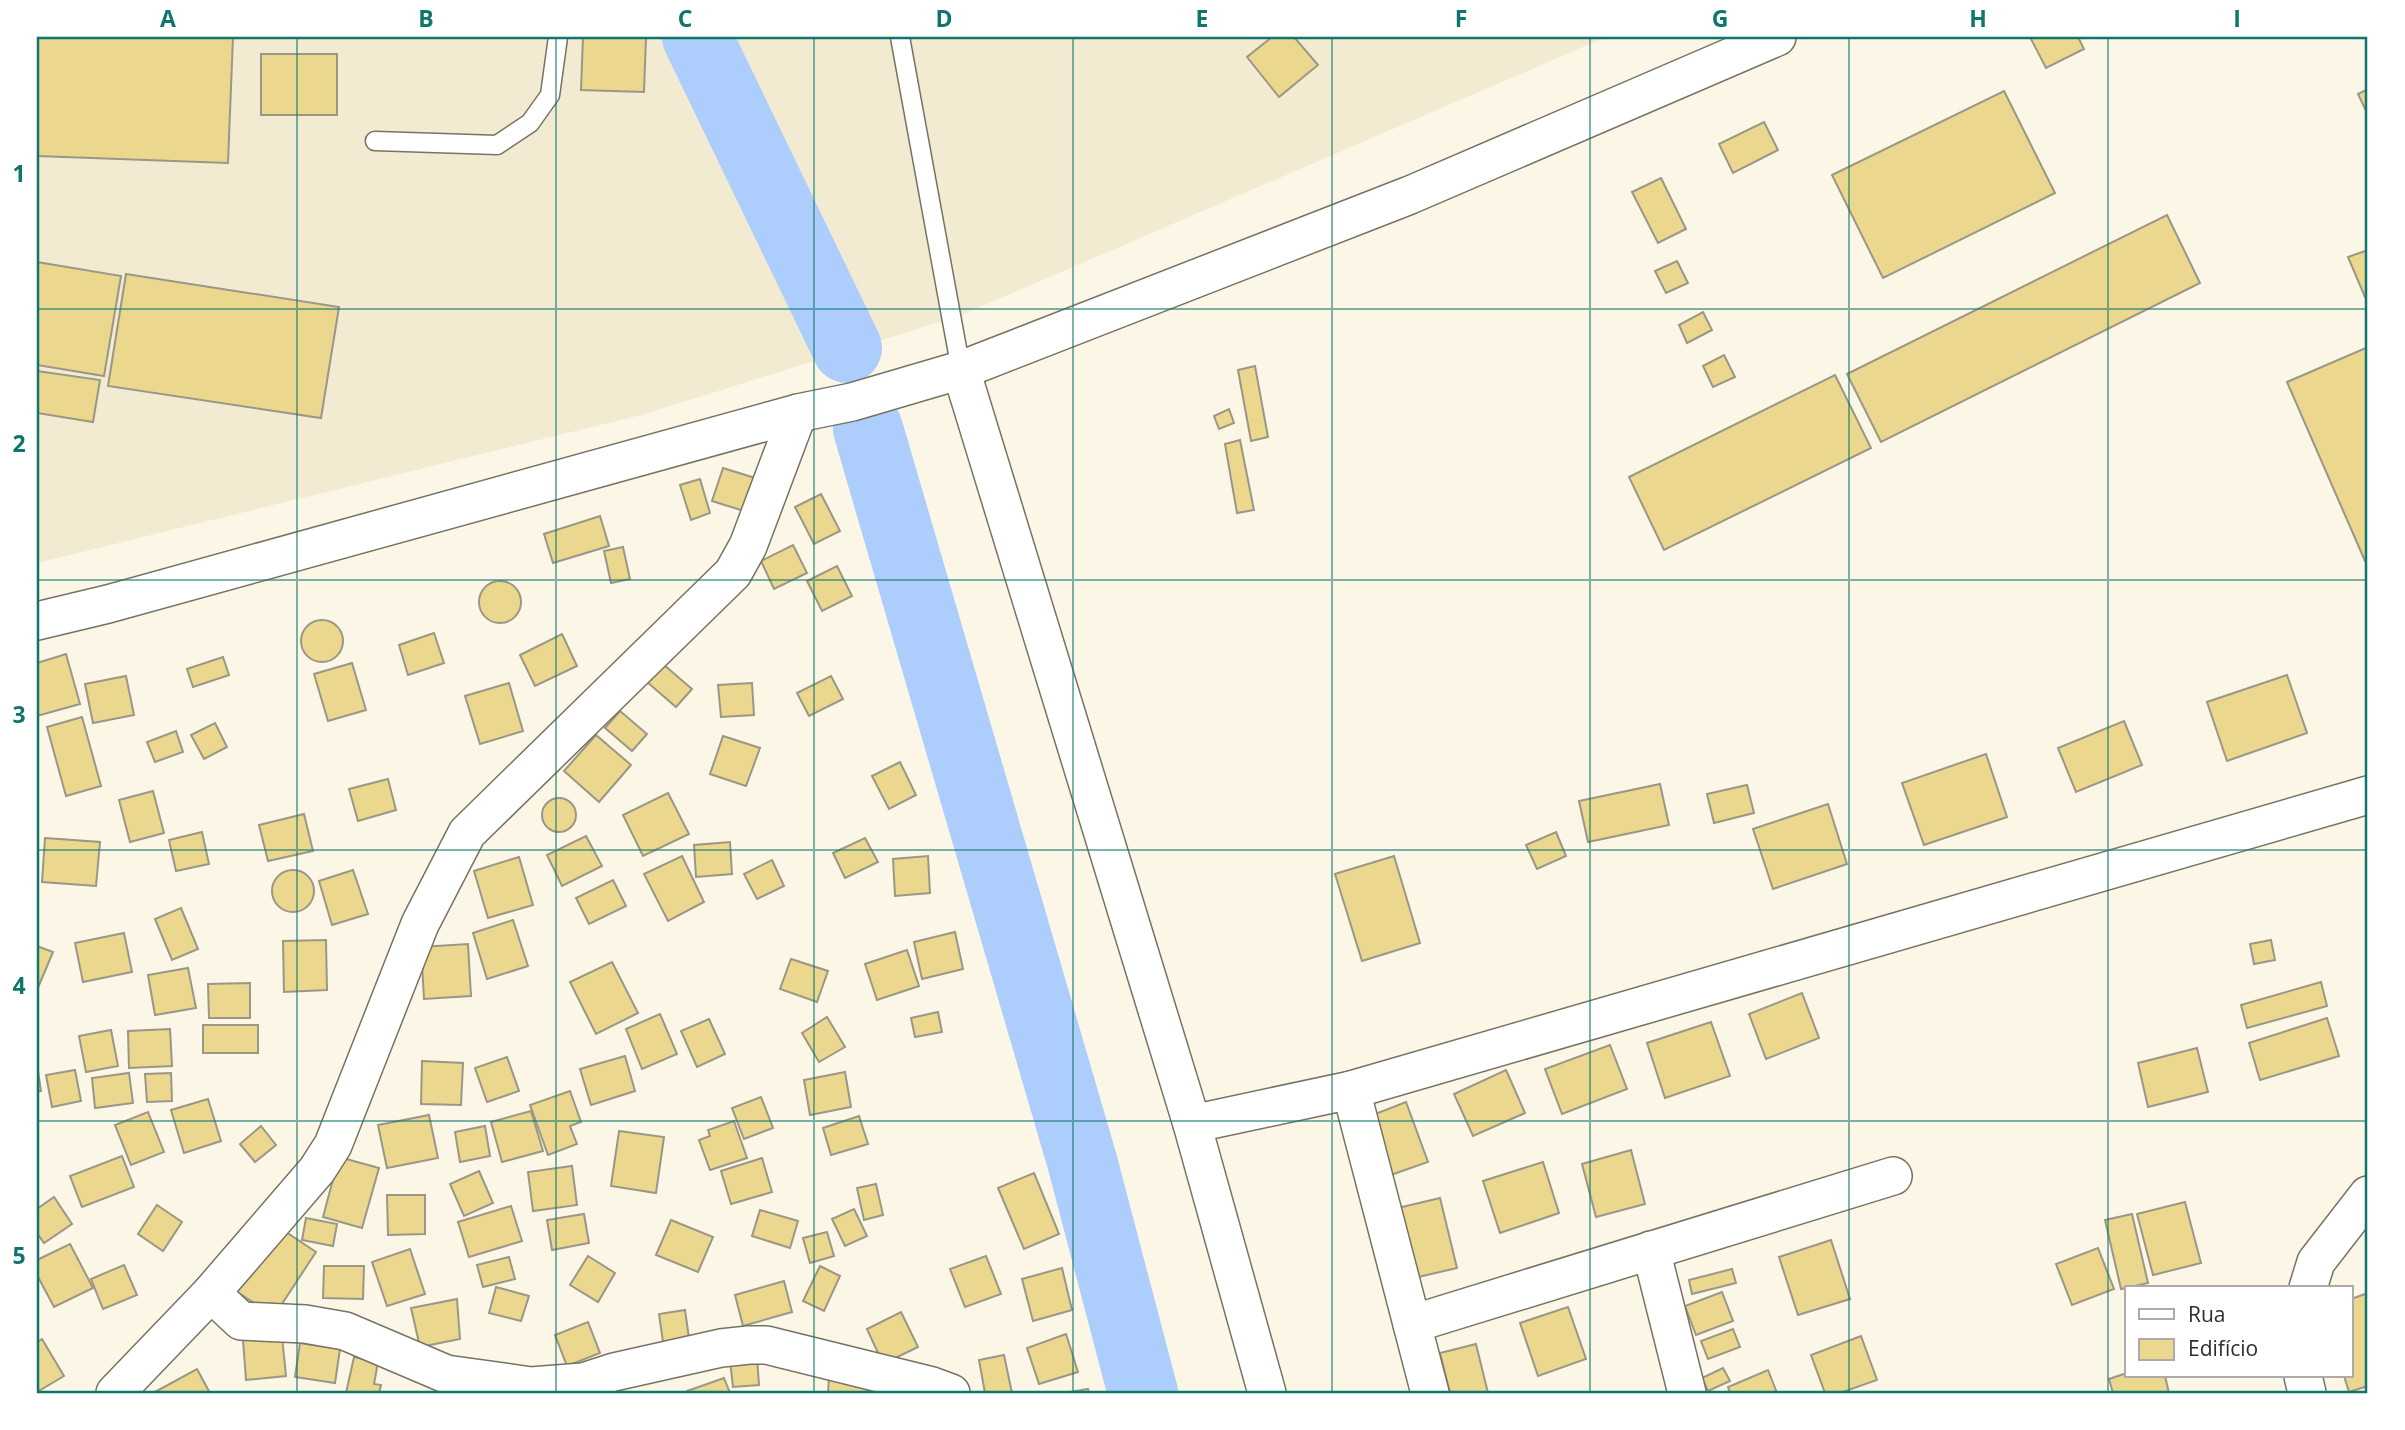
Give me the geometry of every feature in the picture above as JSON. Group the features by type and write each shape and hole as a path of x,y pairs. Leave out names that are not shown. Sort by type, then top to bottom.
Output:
{"street":[{"path":"37,621 108,604 799,413 852,402 961,370 1410,195 1777,37"},
{"path":"961,370 1192,1124 1267,1393"},
{"path":"115,1393 211,1293 317,1170 333,1145 420,924 467,832 733,573 748,546 799,413"},
{"path":"1192,1124 1351,1090 2368,795"},
{"path":"1351,1090 1430,1393"},
{"path":"1412,1324 1893,1176"},
{"path":"2309,1286 2316,1262 2368,1195"},
{"path":"1651,1250 1687,1393"},
{"path":"211,1293 241,1321 305,1324 345,1331 446,1374 503,1383 531,1386 583,1382 614,1372 721,1348 766,1345 951,1393"}],"lane":[{"path":"375,141 497,145 530,123 550,95 558,37"},
{"path":"900,37 961,370"}],"shaded area":[{"path":"37,37 1606,37 959,316 641,415 37,563"}],"building":[{"path":"37,37 233,37 228,163 37,156"},
{"path":"583,37 646,37 644,92 581,90"},
{"path":"1272,37 1294,37 1318,65 1279,97 1247,57"},
{"path":"2030,37 2078,37 2084,49 2046,68"},
{"path":"261,54 337,54 337,115 261,115"},
{"path":"2368,89 2368,115 2358,94"},
{"path":"2004,91 2055,193 1883,278 1832,175"},
{"path":"1764,122 1778,150 1733,173 1719,144"},
{"path":"1661,178 1686,229 1658,243 1632,192"},
{"path":"2167,215 2200,283 1881,442 1847,374"},
{"path":"2368,250 2368,296 2365,297 2348,257"},
{"path":"1677,261 1688,283 1666,293 1655,271"},
{"path":"37,262 121,276 104,376 37,365"},
{"path":"126,274 339,307 321,418 108,386"},
{"path":"1703,312 1712,330 1687,343 1679,325"},
{"path":"2368,347 2368,560 2365,561 2287,382"},
{"path":"1724,355 1735,377 1713,387 1703,366"},
{"path":"1255,366 1268,437 1251,441 1238,370"},
{"path":"37,371 100,380 93,422 37,413"},
{"path":"1835,375 1871,448 1664,550 1629,477"},
{"path":"1229,409 1234,423 1219,429 1214,416"},
{"path":"1240,440 1254,510 1237,513 1225,444"},
{"path":"723,468 755,478 744,511 712,501"},
{"path":"700,479 710,513 691,520 680,485"},
{"path":"821,494 840,531 814,544 795,507"},
{"path":"600,516 609,546 553,563 544,534"},
{"path":"793,545 807,573 774,589 761,561"},
{"path":"623,547 630,579 611,583 604,551"},
{"path":"837,566 852,596 822,611 807,581"},
{"path":"500,581 515,587 521,602 515,617 500,623 485,617 479,602 485,587"},
{"path":"322,620 337,626 343,641 337,656 322,662 307,656 301,641 307,626"},
{"path":"434,633 444,663 408,675 399,645"},
{"path":"562,634 577,666 535,686 520,655"},
{"path":"66,654 80,704 37,716 37,663"},
{"path":"223,657 229,675 193,687 187,669"},
{"path":"352,663 366,710 328,721 314,674"},
{"path":"663,664 692,689 676,707 647,682"},
{"path":"2287,675 2307,733 2227,761 2207,702"},
{"path":"126,676 134,715 93,723 85,684"},
{"path":"831,676 843,699 809,716 797,693"},
{"path":"509,683 523,731 480,744 465,696"},
{"path":"752,683 754,715 721,717 718,685"},
{"path":"620,711 647,734 632,751 605,728"},
{"path":"82,717 101,786 66,796 47,727"},
{"path":"2124,721 2142,765 2076,792 2058,748"},
{"path":"215,723 227,747 204,759 191,735"},
{"path":"176,731 183,752 155,762 147,742"},
{"path":"596,735 631,765 599,802 564,771"},
{"path":"723,736 760,748 746,786 710,774"},
{"path":"1986,754 2007,817 1924,845 1902,783"},
{"path":"900,762 916,795 889,809 872,776"},
{"path":"388,779 396,810 358,821 349,789"},
{"path":"1660,784 1669,825 1588,842 1579,801"},
{"path":"1747,785 1754,813 1714,823 1707,794"},
{"path":"153,791 164,833 130,842 119,800"},
{"path":"668,793 689,834 643,856 623,815"},
{"path":"559,798 571,803 576,815 571,827 559,832 547,827 542,815 547,803"},
{"path":"1828,804 1847,864 1773,889 1753,829"},
{"path":"304,814 313,851 268,861 259,825"},
{"path":"202,832 209,864 176,871 169,840"},
{"path":"1556,832 1566,856 1537,869 1526,845"},
{"path":"586,836 602,866 562,886 547,855"},
{"path":"45,838 100,842 96,886 42,882"},
{"path":"865,838 878,862 845,878 833,853"},
{"path":"730,842 732,874 696,877 694,845"},
{"path":"682,856 704,902 668,921 644,874"},
{"path":"928,856 930,893 895,896 893,859"},
{"path":"1394,856 1420,943 1362,961 1335,874"},
{"path":"519,857 533,905 488,918 474,871"},
{"path":"772,860 784,886 757,899 744,874"},
{"path":"293,870 308,876 314,891 308,906 293,912 278,906 272,891 278,876"},
{"path":"353,870 368,914 332,925 319,881"},
{"path":"613,880 626,906 589,924 576,898"},
{"path":"181,908 198,949 172,960 155,919"},
{"path":"513,920 528,966 487,979 473,933"},
{"path":"955,932 963,969 922,979 914,942"},
{"path":"124,933 132,972 83,982 75,943"},
{"path":"326,940 327,990 284,992 283,941"},
{"path":"2271,940 2275,960 2254,964 2250,944"},
{"path":"468,944 471,996 424,999 421,947"},
{"path":"37,946 53,952 37,990"},
{"path":"907,950 919,986 877,1000 865,964"},
{"path":"791,959 828,971 817,1002 780,989"},
{"path":"612,962 638,1013 596,1034 570,982"},
{"path":"188,968 196,1008 155,1015 148,975"},
{"path":"2321,982 2327,1006 2247,1028 2241,1005"},
{"path":"250,983 250,1018 209,1018 208,984"},
{"path":"1802,993 1819,1038 1766,1059 1749,1014"},
{"path":"938,1012 942,1032 915,1037 911,1018"},
{"path":"660,1014 677,1054 642,1069 626,1029"},
{"path":"827,1017 845,1047 819,1062 802,1033"},
{"path":"2327,1018 2339,1056 2260,1080 2249,1043"},
{"path":"709,1019 725,1054 697,1067 681,1031"},
{"path":"1711,1022 1730,1076 1665,1098 1647,1043"},
{"path":"203,1025 258,1025 258,1053 203,1053"},
{"path":"170,1029 172,1066 129,1068 128,1031"},
{"path":"111,1030 118,1066 86,1072 79,1036"},
{"path":"1610,1045 1627,1089 1562,1114 1545,1069"},
{"path":"2197,1048 2208,1092 2148,1107 2138,1063"},
{"path":"625,1056 635,1091 591,1105 580,1069"},
{"path":"507,1057 519,1091 487,1102 475,1068"},
{"path":"422,1061 463,1063 461,1105 421,1104"},
{"path":"37,1065 41,1091 37,1092"},
{"path":"75,1070 81,1101 52,1107 46,1075"},
{"path":"1506,1070 1525,1113 1473,1136 1454,1094"},
{"path":"845,1072 851,1107 810,1115 804,1080"},
{"path":"129,1073 133,1103 95,1108 92,1078"},
{"path":"171,1073 172,1101 147,1102 145,1074"},
{"path":"570,1091 581,1122 570,1126 577,1144 548,1155 530,1105"},
{"path":"761,1097 773,1128 744,1139 732,1108"},
{"path":"208,1099 221,1141 184,1153 171,1110"},
{"path":"1406,1102 1428,1162 1391,1175 1370,1116"},
{"path":"531,1111 543,1151 502,1162 491,1122"},
{"path":"148,1112 164,1152 131,1165 115,1125"},
{"path":"429,1115 438,1158 387,1168 378,1125"},
{"path":"859,1116 868,1144 831,1155 823,1128"},
{"path":"734,1121 747,1158 710,1170 699,1140 710,1136 708,1130"},
{"path":"261,1126 276,1145 255,1162 240,1144"},
{"path":"485,1126 490,1156 460,1162 455,1132"},
{"path":"619,1131 664,1137 656,1193 611,1186"},
{"path":"1631,1150 1645,1204 1596,1217 1582,1164"},
{"path":"122,1156 134,1187 82,1207 70,1176"},
{"path":"339,1157 379,1168 362,1228 323,1217"},
{"path":"762,1158 772,1192 731,1204 721,1171"},
{"path":"1543,1162 1559,1213 1500,1233 1483,1181"},
{"path":"572,1166 577,1205 533,1211 528,1172"},
{"path":"479,1171 493,1203 464,1216 450,1184"},
{"path":"1034,1173 1059,1234 1024,1249 998,1188"},
{"path":"876,1184 883,1215 864,1220 857,1188"},
{"path":"387,1195 425,1195 425,1234 388,1235"},
{"path":"54,1197 72,1224 44,1243 37,1233 37,1209"},
{"path":"1440,1198 1457,1268 1414,1278 1398,1208"},
{"path":"2185,1202 2201,1263 2153,1275 2137,1214"},
{"path":"157,1205 182,1222 163,1251 138,1234"},
{"path":"511,1206 522,1241 469,1257 458,1222"},
{"path":"854,1209 867,1236 845,1246 832,1219"},
{"path":"760,1210 798,1221 790,1248 752,1236"},
{"path":"584,1214 589,1243 552,1250 547,1220"},
{"path":"2132,1214 2148,1283 2121,1289 2105,1220"},
{"path":"306,1218 337,1224 333,1246 302,1240"},
{"path":"671,1220 713,1237 698,1272 656,1255"},
{"path":"274,1224 316,1252 274,1316 231,1288"},
{"path":"827,1232 834,1256 810,1263 803,1238"},
{"path":"1831,1240 1850,1299 1798,1315 1779,1257"},
{"path":"70,1244 93,1288 54,1307 37,1275 37,1260"},
{"path":"2098,1248 2114,1289 2072,1305 2056,1264"},
{"path":"410,1249 425,1294 387,1306 372,1262"},
{"path":"588,1256 615,1273 598,1302 570,1285"},
{"path":"986,1256 1001,1294 965,1307 950,1269"},
{"path":"509,1257 515,1279 483,1287 477,1265"},
{"path":"124,1265 137,1295 103,1309 91,1279"},
{"path":"324,1266 364,1266 363,1299 323,1298"},
{"path":"820,1266 840,1276 824,1311 803,1301"},
{"path":"1062,1268 1072,1310 1033,1321 1022,1279"},
{"path":"1732,1269 1736,1283 1692,1294 1689,1280"},
{"path":"784,1281 792,1312 743,1326 735,1295"},
{"path":"496,1287 529,1296 521,1321 489,1313"},
{"path":"1722,1292 1733,1321 1696,1335 1685,1306"},
{"path":"2368,1293 2368,1386 2349,1392 2345,1378 2352,1378 2352,1299"},
{"path":"457,1299 460,1339 420,1347 411,1308"},
{"path":"1568,1307 1586,1359 1538,1376 1520,1323"},
{"path":"685,1310 689,1338 663,1342 659,1314"},
{"path":"901,1312 918,1347 883,1364 867,1329"},
{"path":"588,1322 600,1353 567,1366 555,1335"},
{"path":"1733,1329 1740,1347 1708,1359 1701,1341"},
{"path":"1066,1334 1078,1372 1039,1384 1027,1348"},
{"path":"282,1336 286,1376 246,1380 243,1340"},
{"path":"1861,1336 1877,1380 1840,1393 1825,1393 1811,1355"},
{"path":"42,1339 64,1376 37,1392 37,1342"},
{"path":"300,1343 340,1349 335,1383 295,1377"},
{"path":"1476,1344 1488,1393 1450,1393 1440,1353"},
{"path":"1004,1355 1012,1393 985,1393 979,1360"},
{"path":"354,1357 378,1362 374,1384 381,1385 379,1393 346,1393"},
{"path":"757,1357 759,1385 733,1387 730,1360"},
{"path":"1723,1368 1730,1381 1708,1391 1702,1378"},
{"path":"197,1369 210,1393 153,1393"},
{"path":"1768,1370 1777,1393 1730,1393 1728,1387"},
{"path":"2125,1374 2125,1378 2165,1378 2169,1393 2113,1393 2109,1379"},
{"path":"829,1376 868,1379 867,1393 828,1393"},
{"path":"724,1378 730,1393 687,1393 687,1391"},
{"path":"1088,1389 1089,1393 1064,1393"}],"waterway":[{"path":"697,37 847,348"},
{"path":"868,429 1082,1161 1143,1393"}]}
